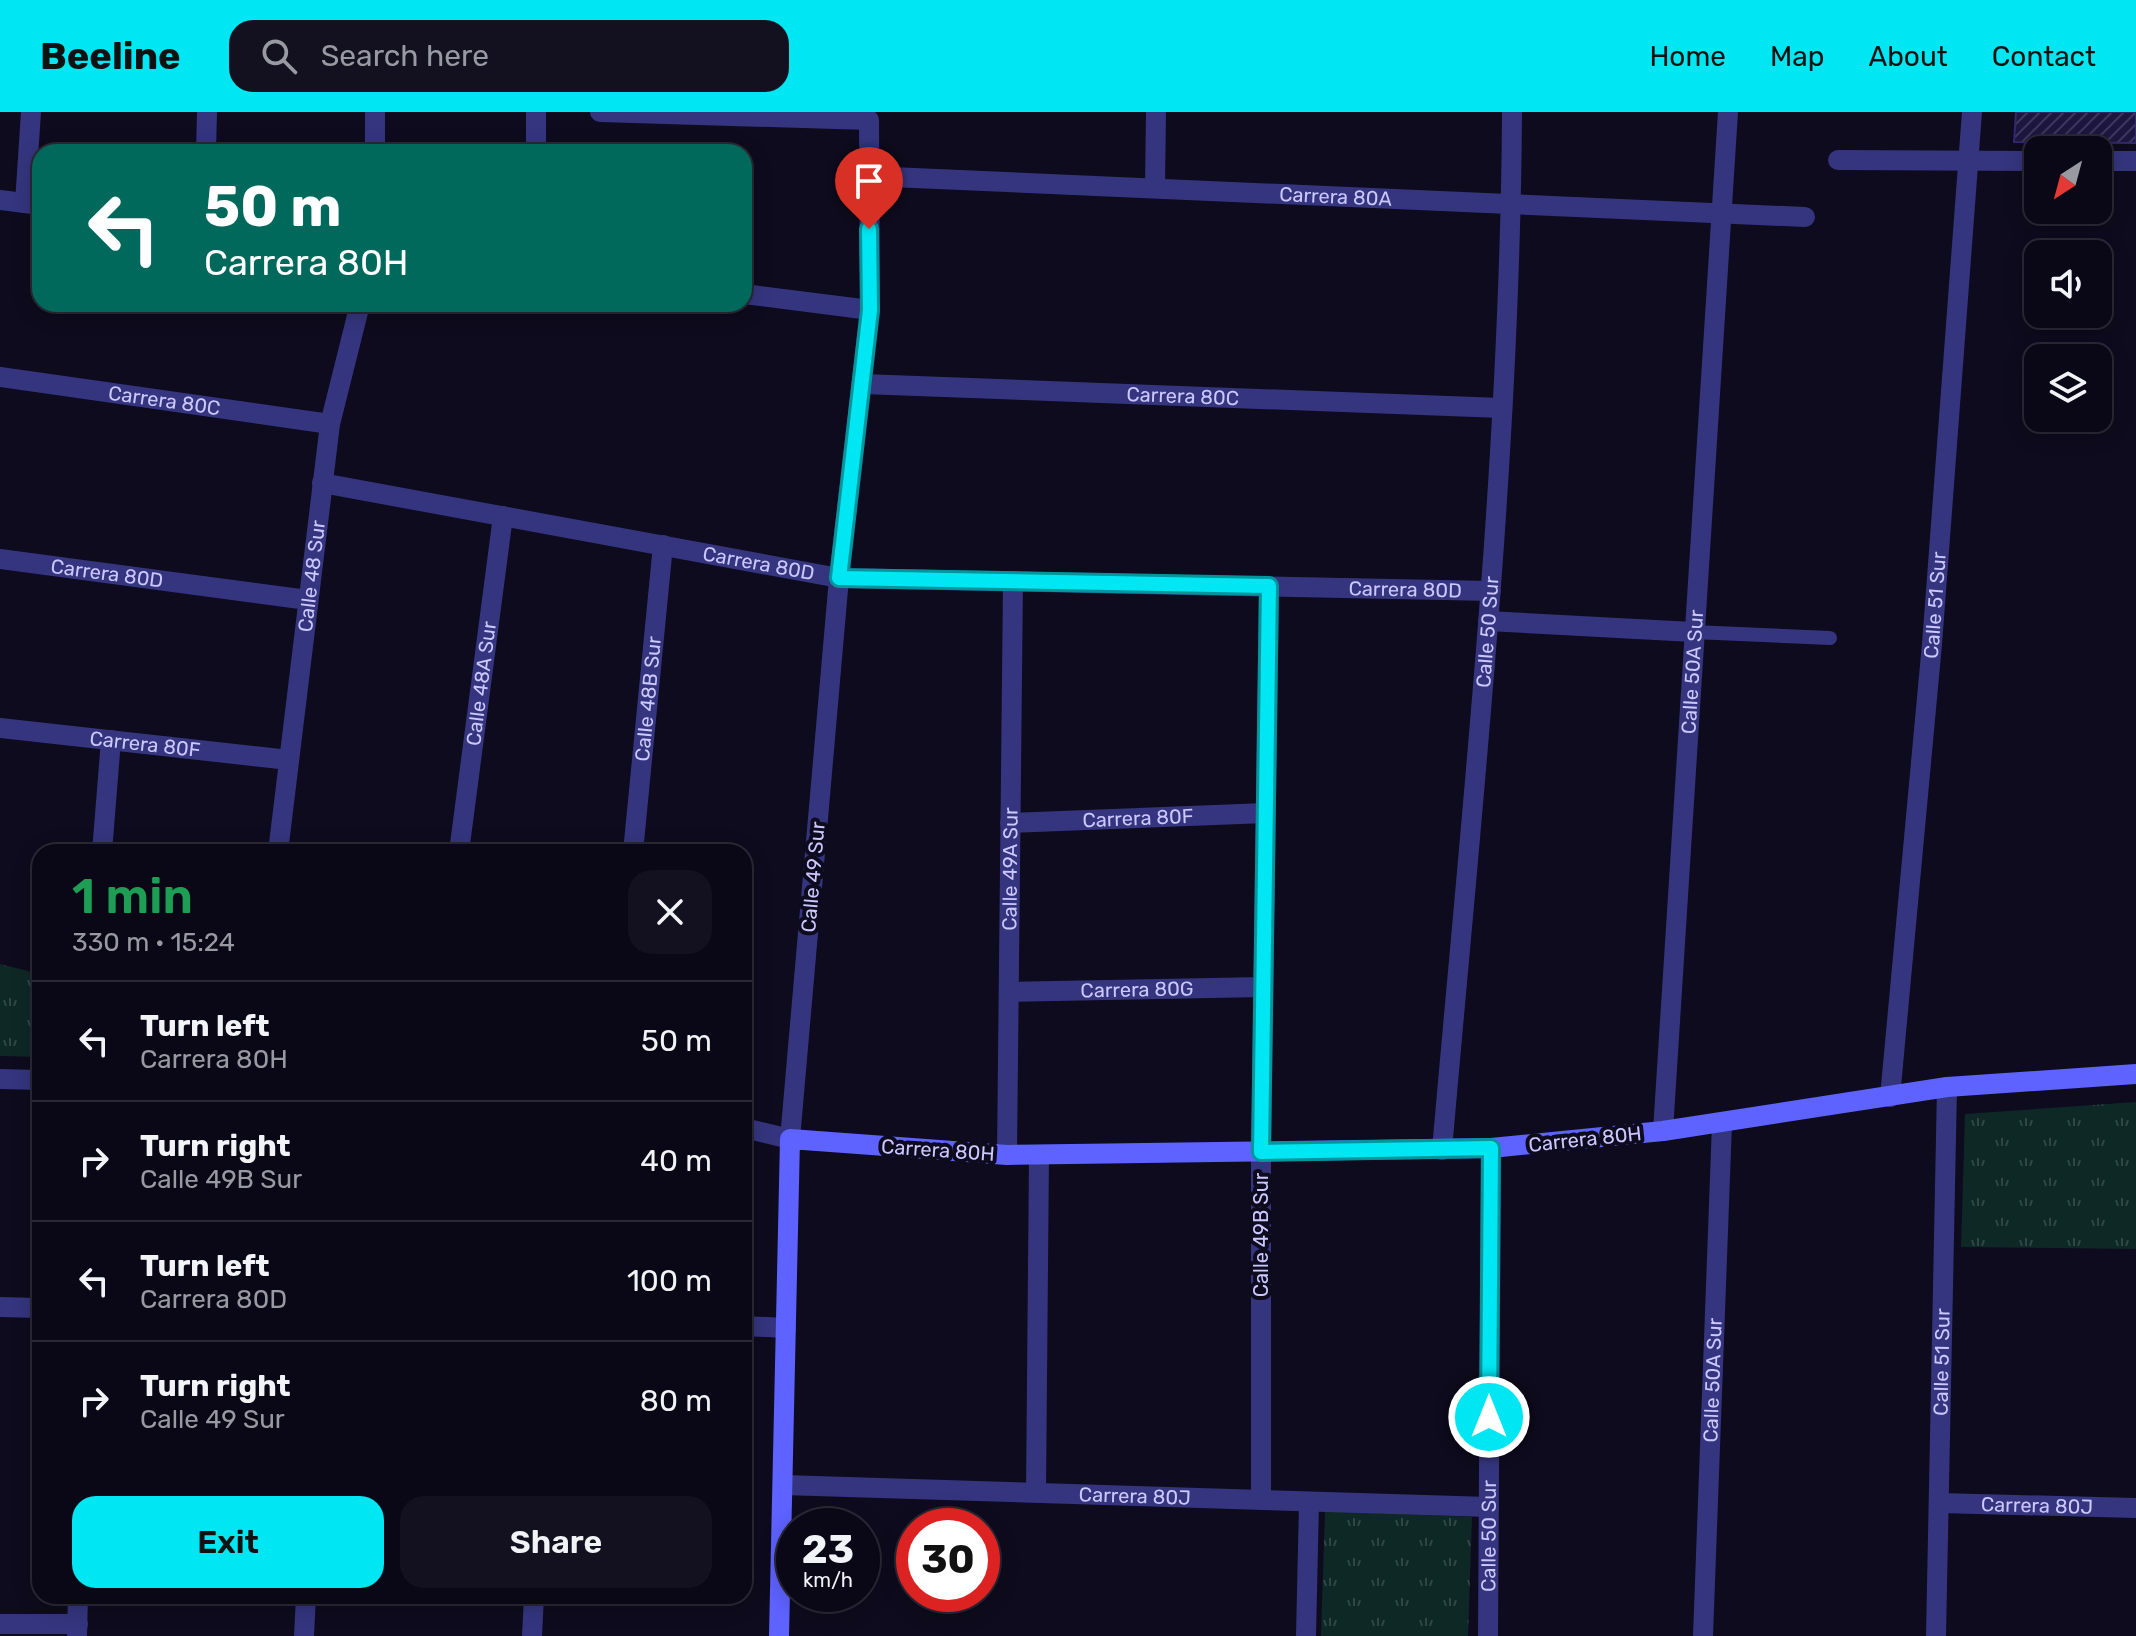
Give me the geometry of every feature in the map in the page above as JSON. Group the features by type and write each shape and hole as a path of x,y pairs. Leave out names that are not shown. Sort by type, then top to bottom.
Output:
{"street":[{"path":"31,112 32,158"},
{"path":"206,144 207,112"},
{"path":"375,112 375,144"},
{"path":"536,112 536,144"},
{"name":"Calle 49 Sur","path":"600,112 869,120 870,310 839,578 790,1139 779,1636"},
{"path":"1155,188 1156,112"},
{"name":"Calle 50 Sur","path":"1442,1150 1491,591 1511,204 1512,112"},
{"name":"Calle 50A Sur","path":"1663,1131 1728,112"},
{"name":"Calle 51 Sur","path":"1890,1097 1932,644 1972,112"},
{"path":"1838,160 2024,161"},
{"path":"2112,161 2136,161"},
{"name":"Carrera 80A","path":"868,176 1805,217"},
{"path":"0,200 32,204"},
{"path":"752,295 870,310"},
{"name":"Calle 48 Sur","path":"279,844 330,424 358,312"},
{"name":"Carrera 80C","path":"0,377 330,424"},
{"name":"Carrera 80C","path":"863,384 1501,408"},
{"name":"Carrera 80D","path":"322,483 839,578 1491,591"},
{"name":"Calle 48A Sur","path":"460,844 503,516"},
{"name":"Calle 48B Sur","path":"634,844 663,545"},
{"name":"Carrera 80D","path":"0,559 308,600"},
{"name":"Calle 49A Sur","path":"1007,1155 1013,581"},
{"name":"Calle 49B Sur","path":"1261,1500 1261,1152 1269,586"},
{"path":"1488,621 1693,632"},
{"name":"Carrera 80F","path":"0,728 289,760"},
{"path":"103,844 111,740"},
{"name":"Carrera 80F","path":"1010,823 1266,813"},
{"name":"Carrera 80G","path":"1009,992 1263,987"},
{"name":"Carrera 80H","path":"752,1130 790,1139 1007,1155 1442,1150 1663,1131 1947,1087 2136,1074"},
{"path":"0,1079 32,1080"},
{"name":"Calle 51 Sur","path":"1936,1636 1947,1087"},
{"name":"Calle 50A Sur","path":"1703,1636 1722,1123"},
{"name":"Calle 50 Sur","path":"1488,1636 1491,1148"},
{"path":"1036,1493 1039,1155"},
{"path":"0,1307 32,1308"},
{"path":"752,1326 786,1328"},
{"name":"Carrera 80J","path":"783,1485 1489,1507"},
{"path":"1306,1636 1309,1502"},
{"name":"Carrera 80J","path":"1939,1503 2136,1508"},
{"path":"0,1624 78,1630 78,1604"},
{"path":"304,1636 306,1604"},
{"path":"532,1636 534,1604"}],"lane":[{"path":"1693,632 1830,638"}],"green space":[{"path":"0,964 32,972 32,1057 0,1056"},
{"path":"2136,1102 2136,1249 1961,1247 1965,1114"},
{"path":"1325,1511 1472,1517 1468,1636 1321,1636"}],"building":[{"path":"2016,112 2136,112 2136,143 2112,143 2112,136 2024,136 2024,142 2014,142"}],"route":[{"path":"869,229 870,310 839,578 1269,586 1261,1152 1491,1148 1489,1417"}]}
